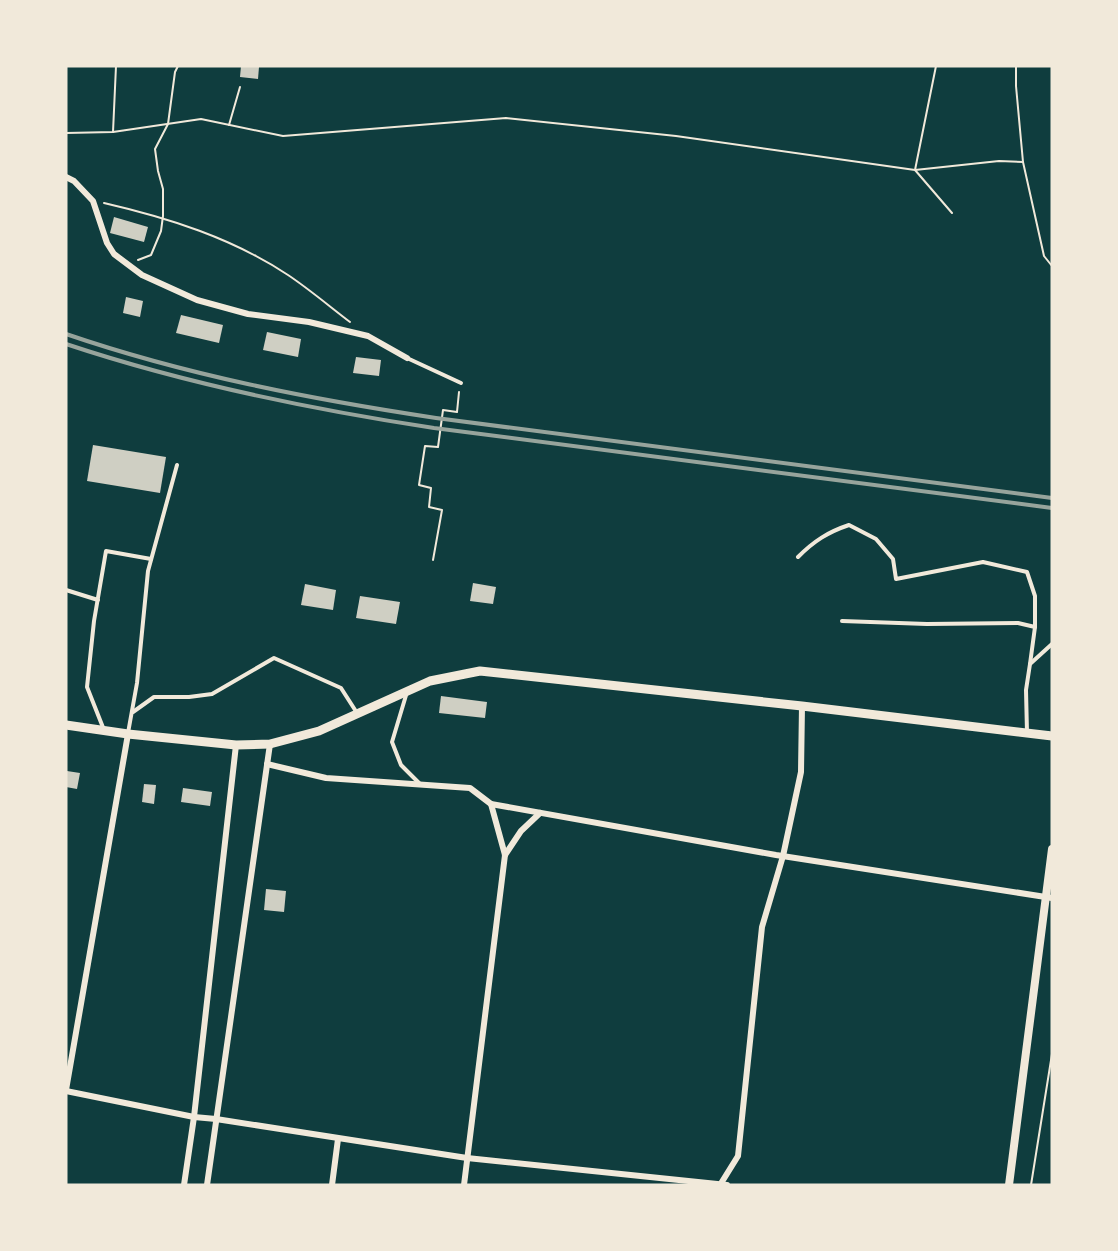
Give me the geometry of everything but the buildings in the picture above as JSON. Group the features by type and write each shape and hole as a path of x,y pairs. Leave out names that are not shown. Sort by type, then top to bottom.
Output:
{"main road":[{"path":"66,725 236,745 270,744 319,730 430,681 480,671 1052,736"}],"street":[{"path":"66,177 93,201 106,243 114,254 142,275 197,300 248,314 309,322 368,336 407,358"},
{"path":"128,734 66,1090 194,1117 467,1158 722,1185 738,1156 762,927 783,856 801,772 802,706"},
{"path":"207,1185 270,744"},
{"path":"184,1185 194,1117 236,745"},
{"path":"267,764 326,778 470,788 491,804 783,856 1049,898"},
{"path":"464,1185 505,855 491,804"},
{"path":"505,855 522,831 540,813"},
{"path":"1009,1185 1049,898 1052,849"},
{"path":"332,1185 338,1139"}],"lane":[{"path":"407,358 461,383"},
{"path":"128,734 138,683 148,571 177,465"},
{"path":"798,557 812,543 828,533 849,525 876,540 893,559 896,579 983,562 1027,572 1035,596 1035,627 1026,690 1027,733"},
{"path":"105,731 87,687 106,551 151,559"},
{"path":"66,590 98,600"},
{"path":"842,621 927,624 1018,623 1035,627"},
{"path":"1030,664 1052,644"},
{"path":"132,712 154,697 189,697 212,694 274,658 341,688 357,713"},
{"path":"408,691 392,742 401,765 421,784"}],"path":[{"path":"113,132 116,66"},
{"path":"126,262 151,255 161,231 164,189 158,171 155,149 168,124 175,72 178,66"},
{"path":"915,170 936,66"},
{"path":"1016,66 1023,162 1044,256 1052,266"},
{"path":"229,125 240,87"},
{"path":"66,133 113,132 201,119 283,136 506,118 676,136 915,170 999,161 1023,162"},
{"path":"915,170 952,213"},
{"path":"93,201 205,231 259,257 289,275 350,322"},
{"path":"433,560 442,510 429,507 431,488 419,485 425,446 438,447 443,410 457,412 461,383"},
{"path":"1031,1185 1052,1054"}],"railway":[{"path":"66,334 203,374 389,411 1052,498"},
{"path":"66,344 202,383 294,404 387,421 1052,508"}]}
